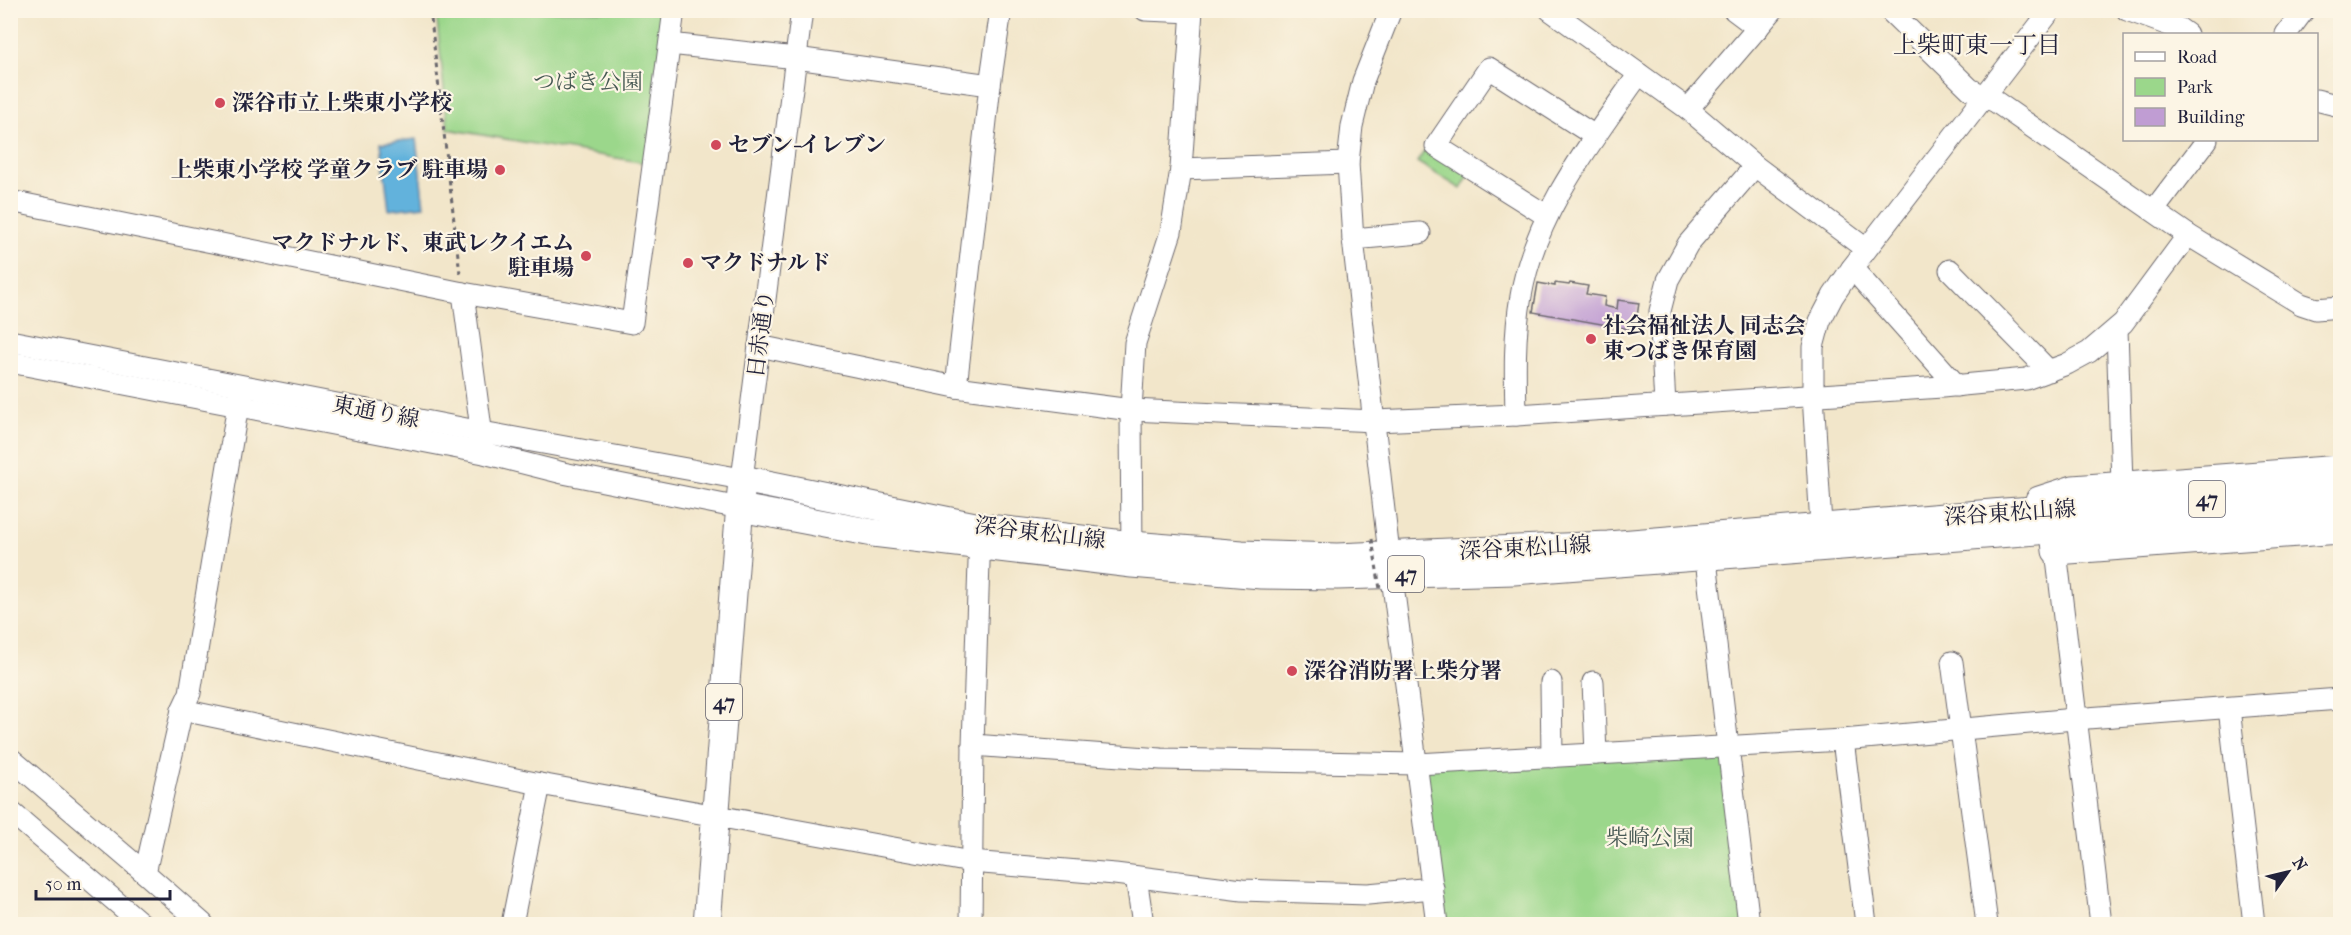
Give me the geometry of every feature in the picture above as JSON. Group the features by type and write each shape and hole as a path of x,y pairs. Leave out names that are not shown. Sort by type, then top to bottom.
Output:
{"main road":[{"path":"2004,512 2073,489 2340,469"},
{"name":"47","path":"707,924 742,480"},
{"name":"深谷東松山線","path":"742,480 980,537"},
{"name":"深谷東松山線","path":"1822,538 2004,512 2065,529 2340,490"},
{"name":"深谷東松山線","path":"740,508 873,533 980,537 1132,555 1242,554 1337,557 1383,564 1608,544 1704,547 1822,538 2065,529 2340,511"},
{"path":"2065,529 2340,530"}],"street":[{"path":"10,201 463,293 632,323 674,10"},
{"name":"日赤通り","path":"742,480 802,10"},
{"path":"956,387 990,85 1001,10"},
{"path":"1132,555 1131,410 1135,343 1171,232 1180,169 1192,11 1145,10"},
{"path":"1391,10 1363,81 1352,126 1348,163 1353,239 1375,421 1383,564 1417,764 1437,924"},
{"path":"1550,10 1688,109 1755,166 1866,249"},
{"path":"1734,10 1758,28"},
{"path":"1688,109 1773,10"},
{"path":"1889,10 1970,89 2006,109 2188,235 2301,304 2316,309 2340,307"},
{"path":"1822,538 1813,395 1813,347 1820,321 1833,296 1866,249 2051,10"},
{"path":"2127,10 2186,33"},
{"path":"2287,33 2304,10"},
{"path":"670,44 796,58 990,85"},
{"path":"1547,216 1436,146 1489,68 1595,136"},
{"path":"1516,415 1515,352 1521,294 1547,216 1595,136 1639,74"},
{"path":"2318,100 2340,106"},
{"path":"2154,210 2206,141"},
{"path":"1180,169 1348,163"},
{"path":"1665,405 1660,311 1668,280 1688,244 1755,166"},
{"path":"1353,239 1420,233"},
{"path":"759,346 956,387 1131,410 1375,421 1516,415 1957,386 2026,379 2089,352 2117,329 2188,235"},
{"path":"1852,268 1957,386"},
{"path":"1950,270 2049,371"},
{"path":"463,293 483,443"},
{"path":"2117,329 2122,484"},
{"name":"東通り線","path":"10,341 239,396"},
{"name":"東通り線","path":"10,362 239,396 483,443 742,480"},
{"path":"145,873 182,710 190,693 239,396"},
{"name":"東通り線","path":"483,443 563,473 740,508"},
{"path":"2065,529 2074,719 2101,924"},
{"path":"971,924 973,745 980,537"},
{"path":"1704,547 1726,748 1749,924"},
{"path":"1952,662 1986,924"},
{"path":"1551,682 1552,757"},
{"path":"1593,682 1596,754"},
{"path":"973,745 1161,759 1417,764 1843,740 2074,719 2340,699"},
{"path":"2229,708 2254,924"},
{"path":"182,710 540,784 971,862 1136,877 1242,890 1312,894 1368,894 1433,888"},
{"path":"1843,740 1866,924"},
{"path":"10,758 203,924"},
{"path":"512,924 540,784"},
{"path":"11,813 142,924"},
{"path":"1136,877 1143,924"}],"path":[{"path":"430,10 463,293"}],"green space":[{"name":"つばき公園","path":"436,11 671,11 651,164 448,129"},
{"path":"1427,147 1470,173 1461,189 1417,162"},
{"name":"柴崎公園","path":"1727,748 1749,924 1438,924 1417,764"}],"water":[{"path":"416,139 424,206 389,210 381,143"}],"building":[{"path":"1538,283 1555,286 1555,283 1569,285 1570,283 1588,286 1586,294 1605,297 1604,306 1617,309 1618,300 1639,303 1635,330 1533,312"}],"place":[{"name":"深谷市立上柴東小学校","path":"220,103"},
{"name":"セブン-イレブン","path":"716,145"},
{"name":"上柴東小学校 学童クラブ 駐車場","path":"500,170"},
{"name":"マクドナルド、東武レクイエム 駐車場","path":"586,256"},
{"name":"マクドナルド","path":"688,263"},
{"name":"社会福祉法人 同志会 東つばき保育園","path":"1591,339"},
{"name":"深谷消防署上柴分署","path":"1292,671"}],"district":[{"name":"上柴町東一丁目","path":"1977,45"}]}
